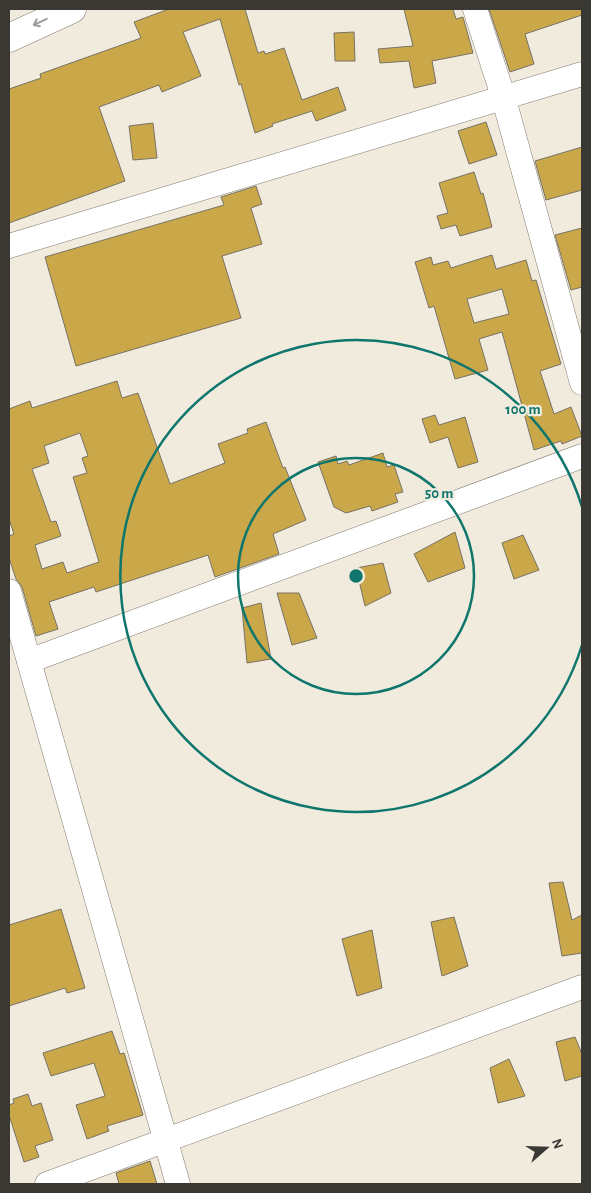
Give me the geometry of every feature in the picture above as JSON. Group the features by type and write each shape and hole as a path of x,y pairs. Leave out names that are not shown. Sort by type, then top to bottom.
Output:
{"highway":[{"path":"9,17 24,9"},
{"path":"9,38 72,9"}],"street":[{"path":"475,9 503,96 582,383"},
{"path":"9,246 503,96 582,74"},
{"path":"21,653 582,456"},
{"path":"9,591 21,653 178,1184"},
{"path":"47,1184 582,987"}],"building":[{"path":"169,9 245,9 258,53 264,51 265,54 284,48 302,100 338,87 346,110 316,121 312,111 272,124 273,126 255,133 220,19 183,32 201,76 162,92 159,85 99,107 125,181 9,223 9,89 41,78 40,74 141,38 134,22"},
{"path":"404,9 453,9 456,19 463,17 473,53 432,61 436,83 414,88 409,61 380,63 378,49 413,46"},
{"path":"489,9 582,9 582,15 525,34 534,64 510,72"},
{"path":"354,32 355,61 335,61 334,33"},
{"path":"486,122 497,155 469,164 458,131"},
{"path":"153,123 157,158 133,160 129,126"},
{"path":"582,147 582,190 546,200 535,161"},
{"path":"474,172 481,194 483,193 492,227 460,236 456,225 441,229 437,216 448,213 439,183"},
{"path":"256,186 262,204 251,208 262,244 222,256 241,318 76,366 45,257 224,205 221,197"},
{"path":"582,228 582,287 571,290 555,235"},
{"path":"492,255 496,269 526,260 532,281 536,280 561,364 540,371 554,414 571,407 582,436 562,444 561,441 534,450 502,332 479,339 488,370 455,379 434,306 429,308 415,262 431,257 433,265 448,261 451,268","holes":["502,289 509,314 474,323 467,299"]},
{"path":"117,381 122,398 138,393 170,484 225,463 218,444 248,433 247,429 266,422 283,468 285,467 306,520 273,534 279,554 215,577 208,555 96,592 94,587 49,602 58,629 36,636 22,587 16,579 9,558 9,536 14,534 9,519 9,409 30,401 32,408","holes":["80,433 88,456 82,458 87,473 73,477 99,562 67,573 63,562 42,569 35,545 61,536 56,521 51,522 32,469 49,463 44,446"]},
{"path":"435,415 439,425 465,417 478,462 458,468 448,437 430,443 422,419"},
{"path":"383,453 387,467 394,465 403,492 395,494 398,502 372,511 370,506 346,513 334,507 318,462 336,456 338,464 347,461 349,465"},
{"path":"455,532 465,568 428,582 414,554"},
{"path":"523,535 539,570 514,579 502,543"},
{"path":"383,563 391,593 365,606 356,568"},
{"path":"277,593 299,593 317,638 292,645"},
{"path":"261,603 271,659 247,663 242,608"},
{"path":"563,882 572,920 582,915 582,953 562,956 549,883"},
{"path":"61,909 85,988 67,993 65,988 9,1006 9,925"},
{"path":"454,917 468,966 442,976 431,922"},
{"path":"372,930 382,988 357,996 342,939"},
{"path":"112,1031 120,1054 124,1053 143,1115 107,1126 109,1131 87,1139 76,1105 105,1096 94,1063 51,1076 43,1053"},
{"path":"575,1037 582,1054 582,1076 565,1081 556,1042"},
{"path":"509,1059 525,1096 498,1103 490,1068"},
{"path":"28,1094 32,1106 41,1103 53,1140 35,1146 39,1157 24,1162 9,1115 9,1105 14,1103 13,1099"},
{"path":"150,1161 157,1184 119,1184 116,1173"}]}
